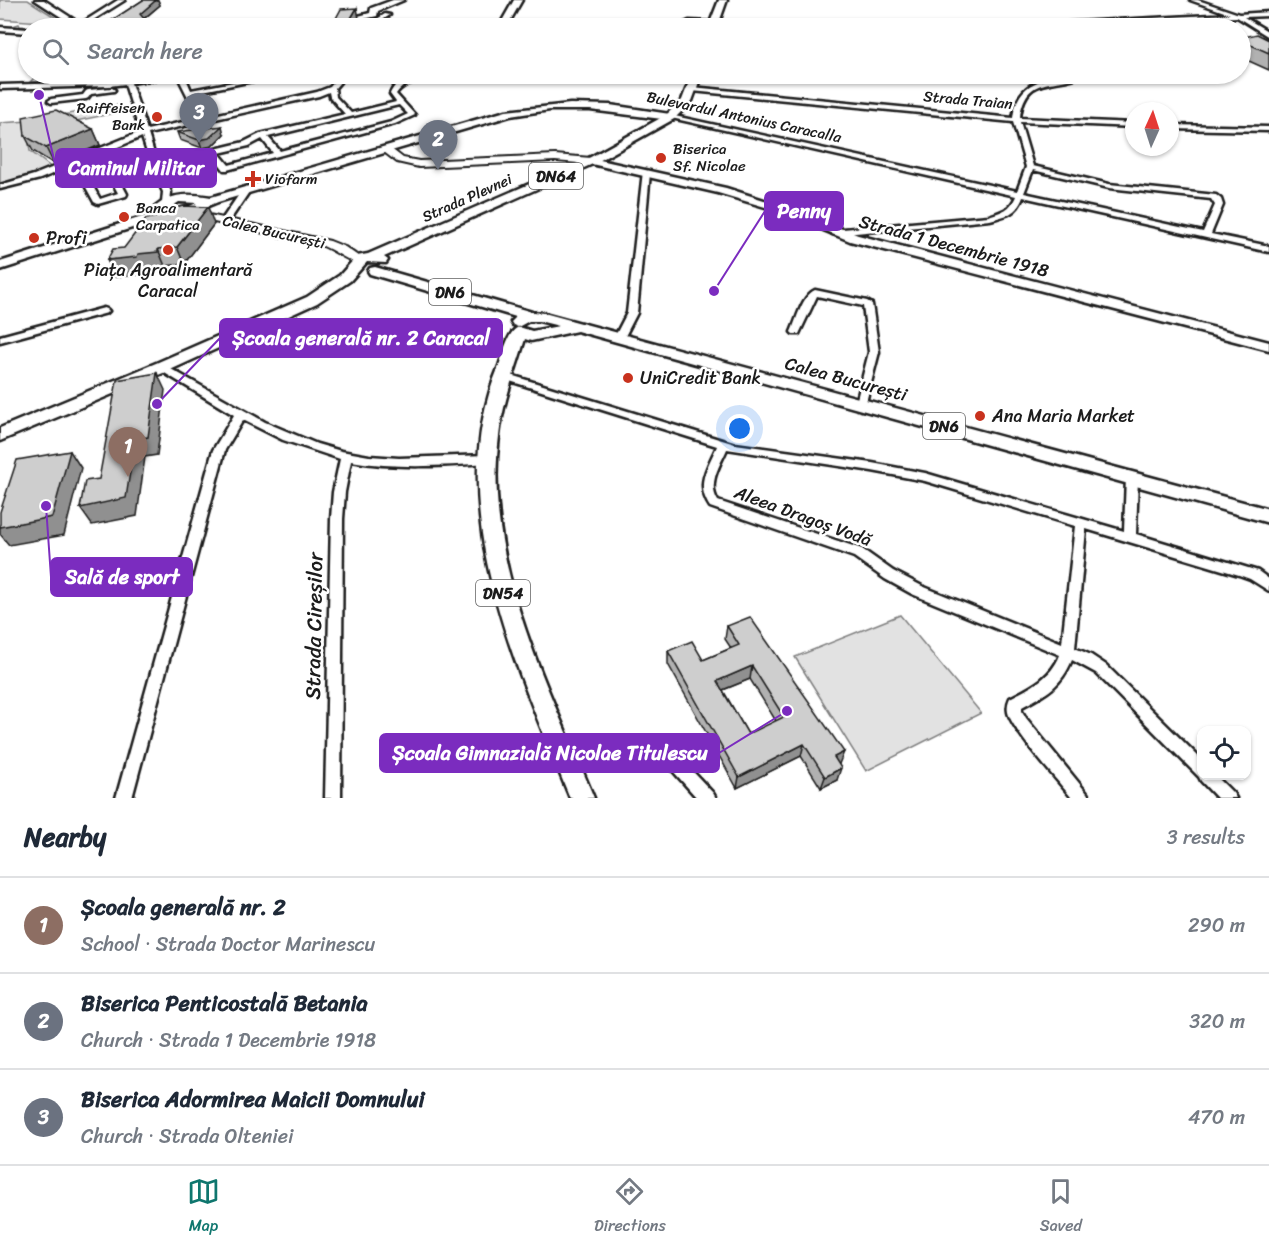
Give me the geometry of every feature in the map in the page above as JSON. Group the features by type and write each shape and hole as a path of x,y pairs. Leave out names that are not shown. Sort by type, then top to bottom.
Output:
{"main road":[{"path":"39,0 67,18"},
{"path":"508,18 518,0"},
{"path":"715,18 723,0"},
{"path":"351,18 389,7"},
{"name":"Strada Plevnei","path":"0,435 162,368 312,300 371,265 591,161 670,117 685,106 694,84"},
{"name":"Bulevardul Antonius Caracalla","path":"0,266 149,219 167,204 189,204 245,192 493,117 543,108 606,107 670,117"},
{"name":"Strada 1 Decembrie 1918","path":"591,161 755,200 834,232 1269,346"},
{"name":"Calea București","path":"371,265 519,326"},
{"path":"519,326 542,329"},
{"name":"DN6","path":"519,326 542,329"},
{"name":"DN54","path":"519,326 494,414 488,459 495,561 504,600 517,638 582,798"},
{"name":"Calea București","path":"542,329 587,330 619,338 1269,516"}],"street":[{"path":"95,18 122,0"},
{"path":"1193,0 1242,18"},
{"path":"379,18 389,7"},
{"path":"379,18 389,7"},
{"path":"1199,18 1269,14"},
{"path":"1251,24 1269,37"},
{"path":"0,29 18,30"},
{"path":"1258,41 1269,37"},
{"path":"0,87 77,84"},
{"path":"129,84 167,204 189,204"},
{"path":"186,84 194,103"},
{"path":"189,92 231,84"},
{"path":"0,187 34,178 144,133 307,98 332,88 335,84"},
{"path":"214,152 227,168 400,121 412,115 393,94 400,84"},
{"name":"Strada Traian","path":"720,84 1016,120 1125,125"},
{"path":"834,232 990,218 1010,212 1016,206 1030,167 1016,120 1018,106 1030,87 1038,84"},
{"path":"332,88 333,97 349,115"},
{"path":"51,102 86,97 88,92 116,90"},
{"path":"113,176 399,103"},
{"name":"Bulevardul Antonius Caracalla","path":"670,117 1269,249"},
{"path":"318,123 332,140"},
{"path":"1179,127 1269,129"},
{"path":"291,129 305,147"},
{"path":"263,136 278,154"},
{"name":"Strada 1 Decembrie 1918","path":"387,150 400,160 418,164 564,158 591,161"},
{"path":"1030,167 1109,186 1213,197 1218,201 1219,206 1206,235"},
{"path":"109,172 113,176 123,194 97,201 87,179 109,172"},
{"path":"619,338 632,313 646,173"},
{"path":"225,221 245,192"},
{"name":"Calea București","path":"189,204 225,221 320,242 341,249 371,265"},
{"path":"796,332 811,297 815,293 867,304 874,352 861,403"},
{"path":"2,339 104,311"},
{"path":"162,368 240,415 311,445 346,456 386,462 488,459"},
{"path":"504,376 723,445 909,473 1241,570 1254,575 1269,586"},
{"path":"124,798 219,450 240,415"},
{"name":"Aleea Dragoș Vodă","path":"723,445 706,489 708,497 714,504 858,553 889,575 917,590 1068,651 1101,669 1197,766"},
{"name":"Strada Cireșilor","path":"333,798 337,519 339,492 346,456"},
{"path":"1130,537 1132,477"},
{"path":"1081,523 1068,651 1061,672 1053,682 1015,703 1015,712 1021,723 1082,798"},
{"path":"678,766 708,798"},
{"path":"1210,780 1228,798"}],"shaded area":[{"path":"0,0 28,0 56,18 18,18 18,20 0,19"},
{"path":"117,105 120,112 27,131 30,151 52,168 0,184 0,123 29,121"},
{"path":"900,615 981,713 866,771 795,657"}],"building":[{"path":"143,0 156,0 140,14 143,18 115,18"},
{"path":"357,8 351,18 336,18 341,9"},
{"path":"1257,34 1269,40 1269,53 1251,45 1251,35"},
{"path":"56,110 93,129 46,148 25,136 23,117"},
{"path":"222,126 209,138 199,140 177,132"},
{"path":"183,206 208,207 177,247 138,254 137,257 107,260 113,249 124,248 146,219"},
{"path":"157,373 148,437 135,439 126,498 80,508 85,481 99,479 117,380"},
{"path":"70,451 52,517 0,527 0,512 17,460"},
{"path":"750,617 844,752 834,757 841,768 825,777 804,744 739,777 668,651 692,641 703,660 739,645 727,626","holes":["752,666 784,717 748,734 717,681"]}],"place":[{"name":"Caminul Militar","path":"39,95"},
{"name":"Raiffeisen Bank","path":"157,117"},
{"name":"Biserica Adormirea Maicii Domnului","path":"199,143"},
{"name":"Biserica Sf. Nicolae","path":"661,158"},
{"name":"Biserica Penticostală Betania","path":"438,170"},
{"name":"Viofarm","path":"253,179"},
{"name":"Banca Carpatica","path":"124,217"},
{"name":"Profi","path":"34,238"},
{"name":"Piața Agroalimentară Caracal","path":"168,250"},
{"name":"Penny","path":"714,291"},
{"name":"UniCredit Bank","path":"628,378"},
{"name":"Școala generală nr. 2 Caracal","path":"157,404"},
{"name":"Ana Maria Market","path":"980,416"},
{"name":"Școala generală nr. 2","path":"128,477"},
{"name":"Sală de sport","path":"46,506"},
{"name":"Școala Gimnazială Nicolae Titulescu","path":"787,711"}]}
